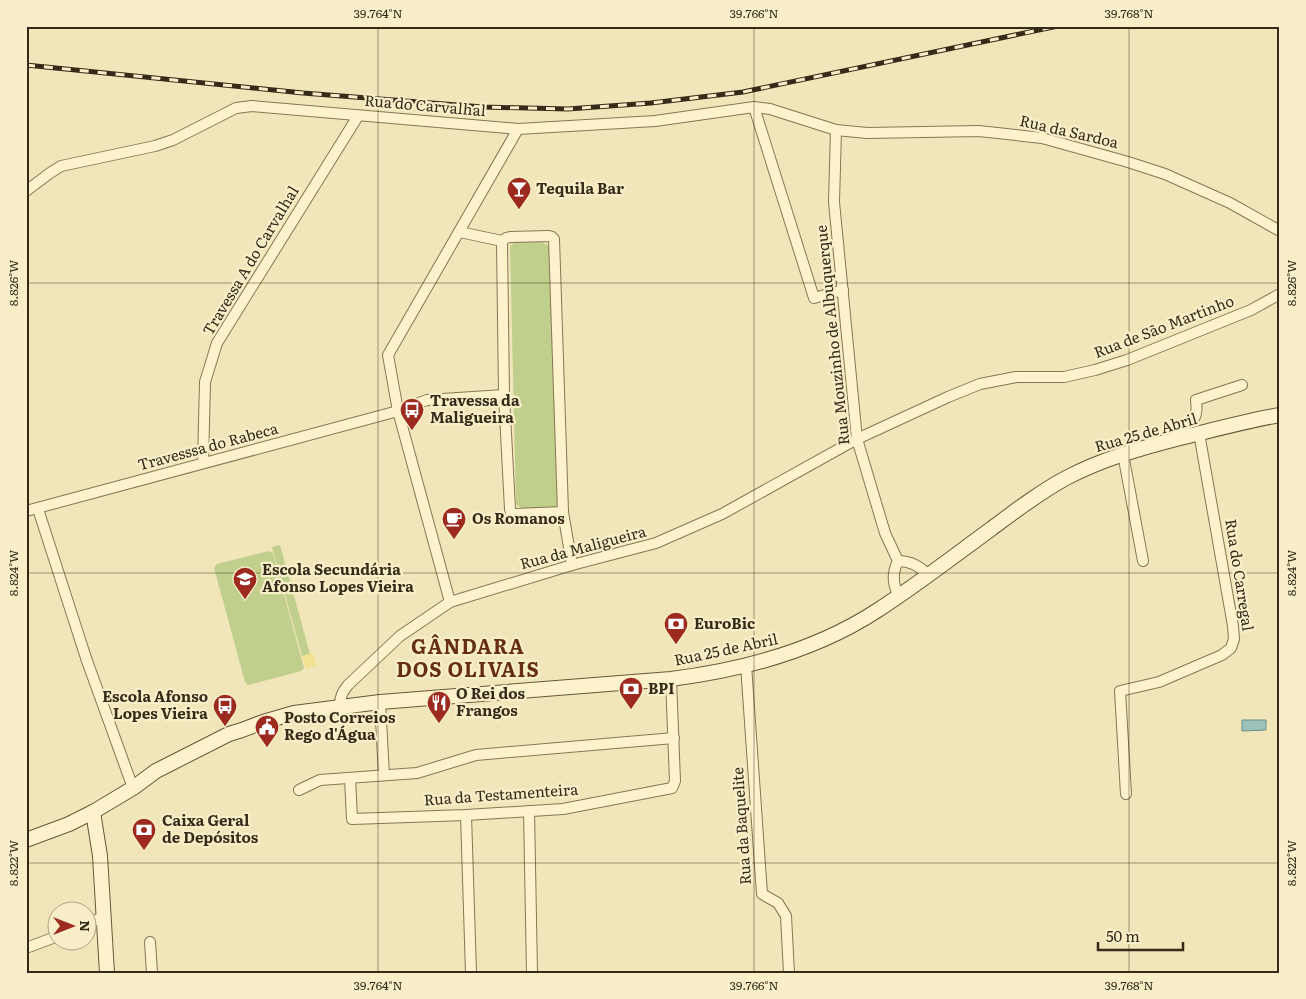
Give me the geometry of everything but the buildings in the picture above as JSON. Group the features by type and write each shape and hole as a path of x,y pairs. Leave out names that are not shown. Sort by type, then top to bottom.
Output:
{"main road":[{"name":"Rua 25 de Abril","path":"26,840 70,824 93,812 133,788 156,771 229,734 280,716 340,706 380,702 671,679 746,665 787,653 820,641 859,622 928,576 1052,486 1083,470 1123,454 1199,433 1280,415"},
{"path":"93,812 100,856 107,973"}],"street":[{"name":"Rua do Carvalhal","path":"26,191 61,166 155,146 173,140 236,108 252,106 518,129 655,122 754,107 770,108 836,130"},
{"path":"754,107 814,298 843,290"},
{"name":"Travessa A do Carvalhal","path":"204,463 205,382 217,343 358,116"},
{"path":"450,602 398,411 388,356 518,129"},
{"name":"Rua da Sardoa","path":"836,130 867,133 979,131 1042,138 1165,174 1230,203 1280,231"},
{"name":"Rua Mouzinho de Albuquerque","path":"836,130 834,202 857,439 885,533 898,561"},
{"path":"460,232 502,241 506,238 520,236 549,236 554,240 563,512 572,565"},
{"path":"502,241 504,395 511,512 515,514 563,512"},
{"name":"Rua de São Martinho","path":"857,439 948,396 980,384 1016,376 1064,377 1127,360 1251,310 1280,294"},
{"path":"1175,440 1175,433 1180,428 1190,424 1196,417 1198,411 1196,400 1242,385"},
{"name":"Travesssa do Rabeca","path":"26,511 398,411 427,400 504,395"},
{"name":"Rua do Carregal","path":"1108,693 1159,682 1222,656 1231,648 1234,639 1234,626 1199,433"},
{"name":"Rua da Maligueira","path":"340,706 342,692 348,685 400,636 450,602 572,565 656,543 706,521 772,487 857,439"},
{"path":"1123,454 1142,561"},
{"path":"38,509 86,658 133,788"},
{"path":"899,596 893,580 894,569 898,561 915,564 922,568 928,576"},
{"name":"Rua da Baquelite","path":"746,665 762,894 778,903 786,916 789,973"},
{"name":"Rua da Testamenteira","path":"350,778 352,819 563,809 672,788 675,781 671,679"},
{"path":"1120,691 1126,794"},
{"path":"380,702 384,775"},
{"path":"298,790 320,780 417,773 476,755 674,738"},
{"path":"529,811 532,973"},
{"path":"466,815 471,973"},
{"path":"98,919 104,917"},
{"path":"26,948 48,940"},
{"path":"150,942 152,973"}],"green space":[{"path":"515,242 539,242 544,243 550,248 557,504 555,508 522,509 516,504 510,246"},
{"path":"280,545 310,654 302,656 272,547"},
{"path":"269,551 273,553 304,668 301,671 248,685 245,682 214,568 217,564"}],"sand":[{"path":"313,653 317,666 306,669 302,656"}],"water":[{"path":"1242,720 1266,720 1266,730 1242,731"}],"railway":[{"path":"26,65 303,93 483,107 568,109 651,103 743,92 1058,26"}],"place":[{"name":"Tequila Bar","path":"519,210"},
{"name":"Travessa da Maligueira","path":"412,431"},
{"name":"Os Romanos","path":"454,540"},
{"name":"Escola Secundária Afonso Lopes Vieira","path":"245,600"},
{"name":"EuroBic","path":"676,645"},
{"name":"BPI","path":"631,710"},
{"name":"O Rei dos Frangos","path":"439,724"},
{"name":"Escola Afonso Lopes Vieira","path":"225,727"},
{"name":"Posto Correios Rego d'Água","path":"267,748"},
{"name":"Caixa Geral de Depósitos","path":"144,851"}],"district":[{"name":"GÂNDARA DOS OLIVAIS","path":"468,658"}]}
